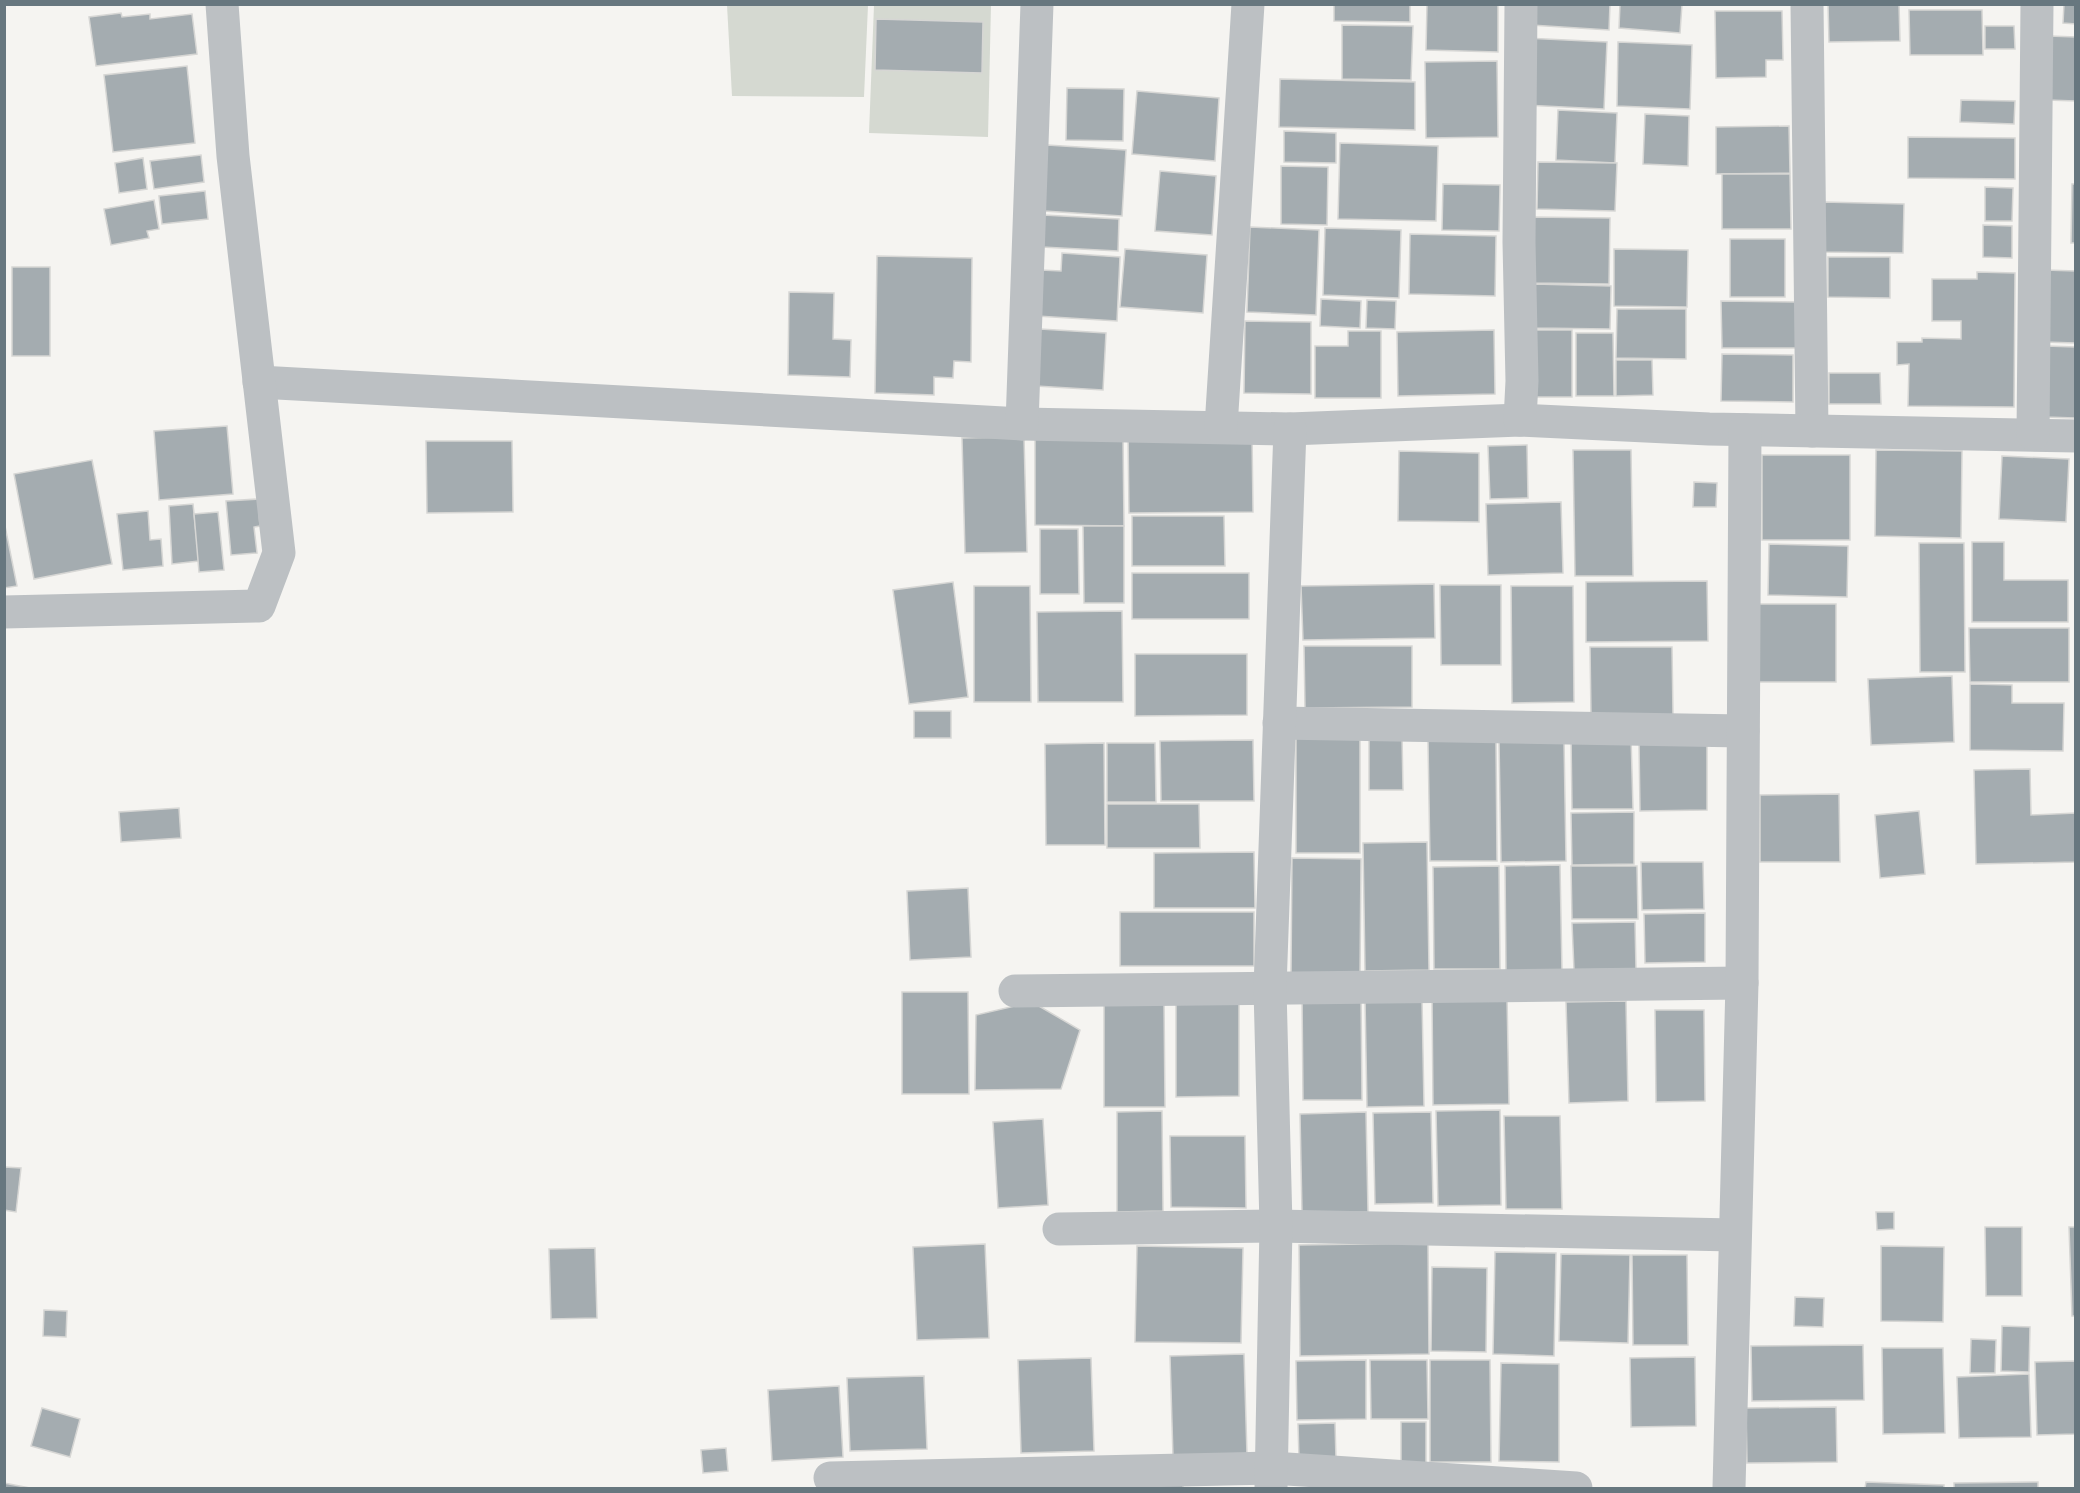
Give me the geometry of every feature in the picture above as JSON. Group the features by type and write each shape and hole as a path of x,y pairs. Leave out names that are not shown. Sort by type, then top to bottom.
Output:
{"street":[{"path":"4,612 260,606 279,553 232,156 222,4"},
{"path":"1022,424 1037,4"},
{"path":"1221,428 1248,4"},
{"path":"1520,420 1522,381 1519,242 1521,4"},
{"path":"1807,4 1812,431"},
{"path":"2033,434 2037,4"},
{"path":"259,382 1022,424 1290,429 1520,420 1745,430 2076,436"},
{"path":"1272,1478 1276,1226 1270,987 1290,429"},
{"path":"1729,1488 1742,983 1745,430"},
{"path":"1279,723 1743,731"},
{"path":"1015,991 1742,983"},
{"path":"1059,1229 1276,1226 1735,1235"},
{"path":"830,1478 1272,1478 1576,1488"}],"shaded area":[{"path":"727,5 868,5 864,97 732,96"},
{"path":"874,5 991,5 988,137 869,133"}],"building":[{"path":"1334,4 1410,4 1410,22 1334,21"},
{"path":"1427,4 1498,4 1498,52 1426,50"},
{"path":"1532,4 1610,4 1609,30 1531,25"},
{"path":"1620,4 1682,4 1680,33 1619,28"},
{"path":"1828,4 1899,4 1900,41 1829,42"},
{"path":"2064,4 2076,4 2076,24 2063,23"},
{"path":"1909,10 1982,10 1983,55 1910,55"},
{"path":"1715,11 1782,11 1783,60 1766,60 1766,77 1716,78"},
{"path":"121,13 122,17 150,14 150,19 192,14 197,54 96,66 89,17"},
{"path":"876,19 983,22 982,73 875,70"},
{"path":"1342,25 1413,26 1411,80 1342,79"},
{"path":"1985,26 2014,26 2015,49 1985,49"},
{"path":"2049,36 2076,37 2076,101 2047,100"},
{"path":"1525,38 1607,42 1604,109 1522,105"},
{"path":"1618,42 1692,45 1690,109 1617,106"},
{"path":"1497,61 1498,137 1426,138 1425,62"},
{"path":"187,66 195,143 113,152 104,75"},
{"path":"1280,79 1415,82 1415,130 1279,127"},
{"path":"1067,88 1124,89 1123,141 1066,140"},
{"path":"1137,91 1219,98 1215,161 1132,154"},
{"path":"1961,100 2015,101 2014,124 1960,122"},
{"path":"1558,110 1617,113 1615,163 1556,160"},
{"path":"1645,114 1689,116 1688,166 1643,164"},
{"path":"1789,126 1790,173 1716,174 1716,127"},
{"path":"1284,131 1336,133 1336,163 1284,162"},
{"path":"1908,137 2015,138 2015,179 1908,178"},
{"path":"1340,143 1438,146 1436,221 1338,219"},
{"path":"1047,145 1126,150 1122,216 1044,211"},
{"path":"201,155 204,182 154,189 150,161"},
{"path":"143,158 147,189 119,193 115,163"},
{"path":"1538,162 1617,163 1615,211 1537,209"},
{"path":"1281,166 1328,167 1327,225 1281,224"},
{"path":"1160,171 1216,176 1212,235 1155,231"},
{"path":"1722,174 1790,174 1791,229 1722,229"},
{"path":"1443,184 1500,185 1499,231 1442,230"},
{"path":"2072,184 2076,184 2076,243 2071,243"},
{"path":"1985,187 2013,188 2012,221 1985,221"},
{"path":"205,191 208,219 162,224 159,196"},
{"path":"154,200 159,229 147,231 149,238 111,245 104,209"},
{"path":"1824,202 1904,204 1903,253 1824,252"},
{"path":"1043,215 1119,219 1118,251 1042,247"},
{"path":"1532,217 1610,218 1609,284 1531,283"},
{"path":"1983,225 2012,226 2012,258 1983,257"},
{"path":"1250,227 1319,230 1316,315 1247,312"},
{"path":"1325,228 1401,230 1399,298 1323,295"},
{"path":"1410,234 1496,236 1495,296 1409,294"},
{"path":"1730,239 1785,239 1785,297 1730,297"},
{"path":"1125,249 1207,255 1203,313 1120,307"},
{"path":"1614,249 1688,250 1687,307 1614,306"},
{"path":"1062,253 1120,257 1117,321 1037,316 1041,270 1061,271"},
{"path":"877,256 972,258 971,362 954,361 953,378 934,377 934,395 875,393"},
{"path":"1828,257 1890,257 1890,298 1828,297"},
{"path":"12,267 50,267 50,356 12,356"},
{"path":"2045,270 2076,271 2076,343 2044,342"},
{"path":"1977,272 2015,273 2014,407 1908,406 1909,364 1897,365 1897,342 1922,342 1922,338 1961,339 1961,321 1932,321 1932,279 1977,279"},
{"path":"1534,284 1611,286 1610,329 1534,328"},
{"path":"789,292 834,293 833,339 851,340 850,377 788,375"},
{"path":"1321,299 1361,301 1360,328 1320,326"},
{"path":"1367,300 1396,301 1395,329 1366,328"},
{"path":"1721,301 1796,302 1796,348 1722,348"},
{"path":"1617,309 1686,309 1686,359 1616,358"},
{"path":"1245,321 1311,322 1311,394 1244,393"},
{"path":"1040,329 1106,333 1103,390 1036,386"},
{"path":"1494,330 1495,394 1398,396 1397,332"},
{"path":"1533,330 1572,330 1572,397 1533,397"},
{"path":"1348,331 1381,331 1381,398 1315,398 1315,346 1348,346"},
{"path":"1576,333 1613,333 1614,396 1576,396"},
{"path":"2046,346 2076,347 2076,418 2045,417"},
{"path":"1722,354 1793,355 1793,402 1721,401"},
{"path":"1616,360 1652,360 1653,395 1616,396"},
{"path":"1829,373 1880,373 1881,404 1829,404"},
{"path":"227,426 233,494 159,500 154,431"},
{"path":"1128,434 1252,434 1253,512 1129,513"},
{"path":"1035,435 1123,435 1124,526 1035,525"},
{"path":"1024,437 1027,552 965,553 962,438"},
{"path":"426,441 512,441 513,512 427,513"},
{"path":"1527,445 1528,498 1490,499 1488,446"},
{"path":"1573,450 1631,450 1633,576 1575,576"},
{"path":"1876,450 1962,451 1961,538 1875,536"},
{"path":"1399,451 1479,453 1479,522 1398,521"},
{"path":"1762,455 1850,455 1850,540 1762,540"},
{"path":"2002,456 2069,459 2066,522 1999,519"},
{"path":"92,460 112,564 34,579 14,474"},
{"path":"1694,482 1717,483 1716,507 1693,507"},
{"path":"258,499 260,526 254,527 257,553 231,555 226,501"},
{"path":"1561,502 1563,573 1488,575 1486,504"},
{"path":"193,504 199,561 172,564 169,506"},
{"path":"148,511 150,540 161,539 163,566 123,570 117,514"},
{"path":"218,512 224,570 199,572 194,514"},
{"path":"1132,516 1224,516 1225,566 1132,566"},
{"path":"4,521 17,586 4,588"},
{"path":"1083,526 1124,526 1124,603 1084,603"},
{"path":"1040,529 1078,529 1079,594 1040,594"},
{"path":"1972,542 2004,542 2004,580 2068,580 2068,622 1972,622"},
{"path":"1919,543 1964,543 1965,672 1920,672"},
{"path":"1769,544 1848,546 1847,597 1768,595"},
{"path":"1132,573 1249,573 1249,619 1132,619"},
{"path":"1707,581 1708,641 1586,642 1586,582"},
{"path":"953,582 968,697 909,704 893,590"},
{"path":"1434,584 1435,638 1303,640 1301,586"},
{"path":"1440,585 1501,585 1501,665 1441,665"},
{"path":"974,586 1030,586 1031,702 974,702"},
{"path":"1511,586 1573,586 1574,702 1512,703"},
{"path":"1758,604 1836,604 1836,682 1758,682"},
{"path":"1122,611 1123,702 1038,702 1037,612"},
{"path":"1969,628 2069,628 2069,682 1970,682"},
{"path":"1304,646 1412,646 1412,707 1305,708"},
{"path":"1590,647 1672,647 1673,715 1591,716"},
{"path":"1135,654 1247,654 1247,715 1135,716"},
{"path":"1952,676 1954,742 1871,745 1868,679"},
{"path":"1970,684 2012,685 2012,703 2064,703 2063,751 1970,750"},
{"path":"914,711 951,711 951,738 914,738"},
{"path":"1296,735 1360,736 1360,853 1296,853"},
{"path":"1402,735 1403,790 1369,790 1369,736"},
{"path":"1571,736 1631,736 1633,809 1572,809"},
{"path":"1564,739 1566,861 1501,862 1499,740"},
{"path":"1253,740 1254,801 1161,801 1160,741"},
{"path":"1496,740 1497,861 1430,861 1428,741"},
{"path":"1707,741 1707,810 1640,811 1639,742"},
{"path":"1104,743 1105,845 1046,845 1045,744"},
{"path":"1107,743 1155,743 1156,802 1107,802"},
{"path":"2030,769 2031,815 2076,813 2076,862 1976,864 1974,770"},
{"path":"1839,794 1840,862 1760,862 1760,795"},
{"path":"1107,804 1199,804 1200,848 1107,848"},
{"path":"179,808 181,838 121,842 119,812"},
{"path":"1919,811 1925,874 1880,878 1875,815"},
{"path":"1634,812 1634,864 1572,865 1571,813"},
{"path":"1427,842 1429,970 1365,971 1363,843"},
{"path":"1254,852 1255,908 1154,908 1154,853"},
{"path":"1292,858 1361,859 1360,974 1291,973"},
{"path":"1641,862 1703,862 1704,909 1642,910"},
{"path":"1560,865 1562,972 1506,972 1505,866"},
{"path":"1499,866 1500,969 1434,969 1433,867"},
{"path":"1571,866 1637,866 1638,919 1572,919"},
{"path":"968,888 971,957 910,960 907,891"},
{"path":"1120,912 1254,912 1254,966 1120,966"},
{"path":"1705,913 1705,962 1645,963 1644,914"},
{"path":"1635,922 1636,969 1574,970 1572,923"},
{"path":"902,992 968,992 969,1094 902,1094"},
{"path":"1302,995 1361,995 1362,1100 1303,1100"},
{"path":"1507,996 1509,1104 1433,1105 1432,997"},
{"path":"1104,999 1164,999 1165,1107 1104,1107"},
{"path":"1365,999 1422,999 1424,1106 1367,1107"},
{"path":"1626,1001 1628,1101 1569,1103 1566,1002"},
{"path":"1032,1002 1080,1030 1061,1089 975,1090 976,1015"},
{"path":"1176,1003 1239,1003 1239,1096 1176,1097"},
{"path":"1655,1010 1704,1010 1705,1101 1656,1102"},
{"path":"1500,1110 1501,1205 1438,1206 1436,1111"},
{"path":"1162,1111 1163,1211 1117,1212 1117,1112"},
{"path":"1366,1112 1368,1212 1302,1213 1300,1114"},
{"path":"1431,1112 1433,1203 1375,1204 1373,1113"},
{"path":"1504,1116 1560,1116 1562,1209 1506,1209"},
{"path":"1043,1119 1048,1205 998,1208 993,1122"},
{"path":"1170,1136 1245,1136 1246,1208 1171,1207"},
{"path":"4,1167 21,1168 16,1212 4,1210"},
{"path":"1876,1212 1894,1212 1894,1229 1877,1230"},
{"path":"1985,1227 2022,1227 2022,1296 1986,1296"},
{"path":"2069,1227 2076,1227 2076,1316 2072,1316"},
{"path":"1428,1243 1429,1354 1300,1356 1299,1245"},
{"path":"985,1244 989,1338 917,1340 913,1247"},
{"path":"1137,1246 1243,1248 1241,1343 1135,1342"},
{"path":"1881,1246 1944,1247 1943,1322 1881,1321"},
{"path":"595,1248 597,1318 551,1319 549,1249"},
{"path":"1495,1252 1556,1253 1554,1356 1493,1354"},
{"path":"1561,1254 1630,1255 1628,1343 1559,1341"},
{"path":"1632,1255 1687,1255 1688,1345 1633,1345"},
{"path":"1432,1267 1487,1268 1486,1352 1431,1351"},
{"path":"1795,1297 1824,1298 1823,1327 1794,1326"},
{"path":"44,1310 67,1311 66,1337 43,1336"},
{"path":"2002,1326 2030,1327 2029,1372 2001,1371"},
{"path":"1971,1339 1996,1340 1995,1373 1970,1373"},
{"path":"1863,1345 1864,1400 1752,1401 1751,1346"},
{"path":"1882,1348 1943,1348 1945,1433 1883,1434"},
{"path":"1244,1354 1247,1455 1173,1457 1170,1356"},
{"path":"1695,1357 1696,1426 1631,1427 1630,1358"},
{"path":"1091,1358 1094,1451 1021,1453 1018,1360"},
{"path":"1366,1360 1366,1419 1297,1420 1296,1361"},
{"path":"1370,1360 1427,1360 1428,1419 1371,1419"},
{"path":"1430,1360 1490,1360 1491,1462 1430,1462"},
{"path":"2076,1361 2076,1434 2037,1435 2035,1362"},
{"path":"1501,1363 1559,1364 1559,1462 1499,1461"},
{"path":"2029,1374 2031,1437 1959,1438 1957,1377"},
{"path":"924,1376 927,1449 850,1451 847,1378"},
{"path":"839,1386 843,1457 772,1461 768,1390"},
{"path":"1836,1407 1837,1462 1747,1463 1746,1408"},
{"path":"42,1408 80,1419 70,1457 31,1446"},
{"path":"1401,1422 1426,1422 1426,1463 1401,1464"},
{"path":"1335,1423 1336,1459 1299,1459 1298,1424"},
{"path":"726,1448 728,1471 703,1473 701,1450"},
{"path":"1866,1482 1944,1485 1944,1488 1865,1488"},
{"path":"2038,1482 2038,1488 1954,1488 1954,1483"},
{"path":"4,1483 30,1488 4,1488"},
{"path":"1183,1484 1183,1488 1085,1488"}]}
